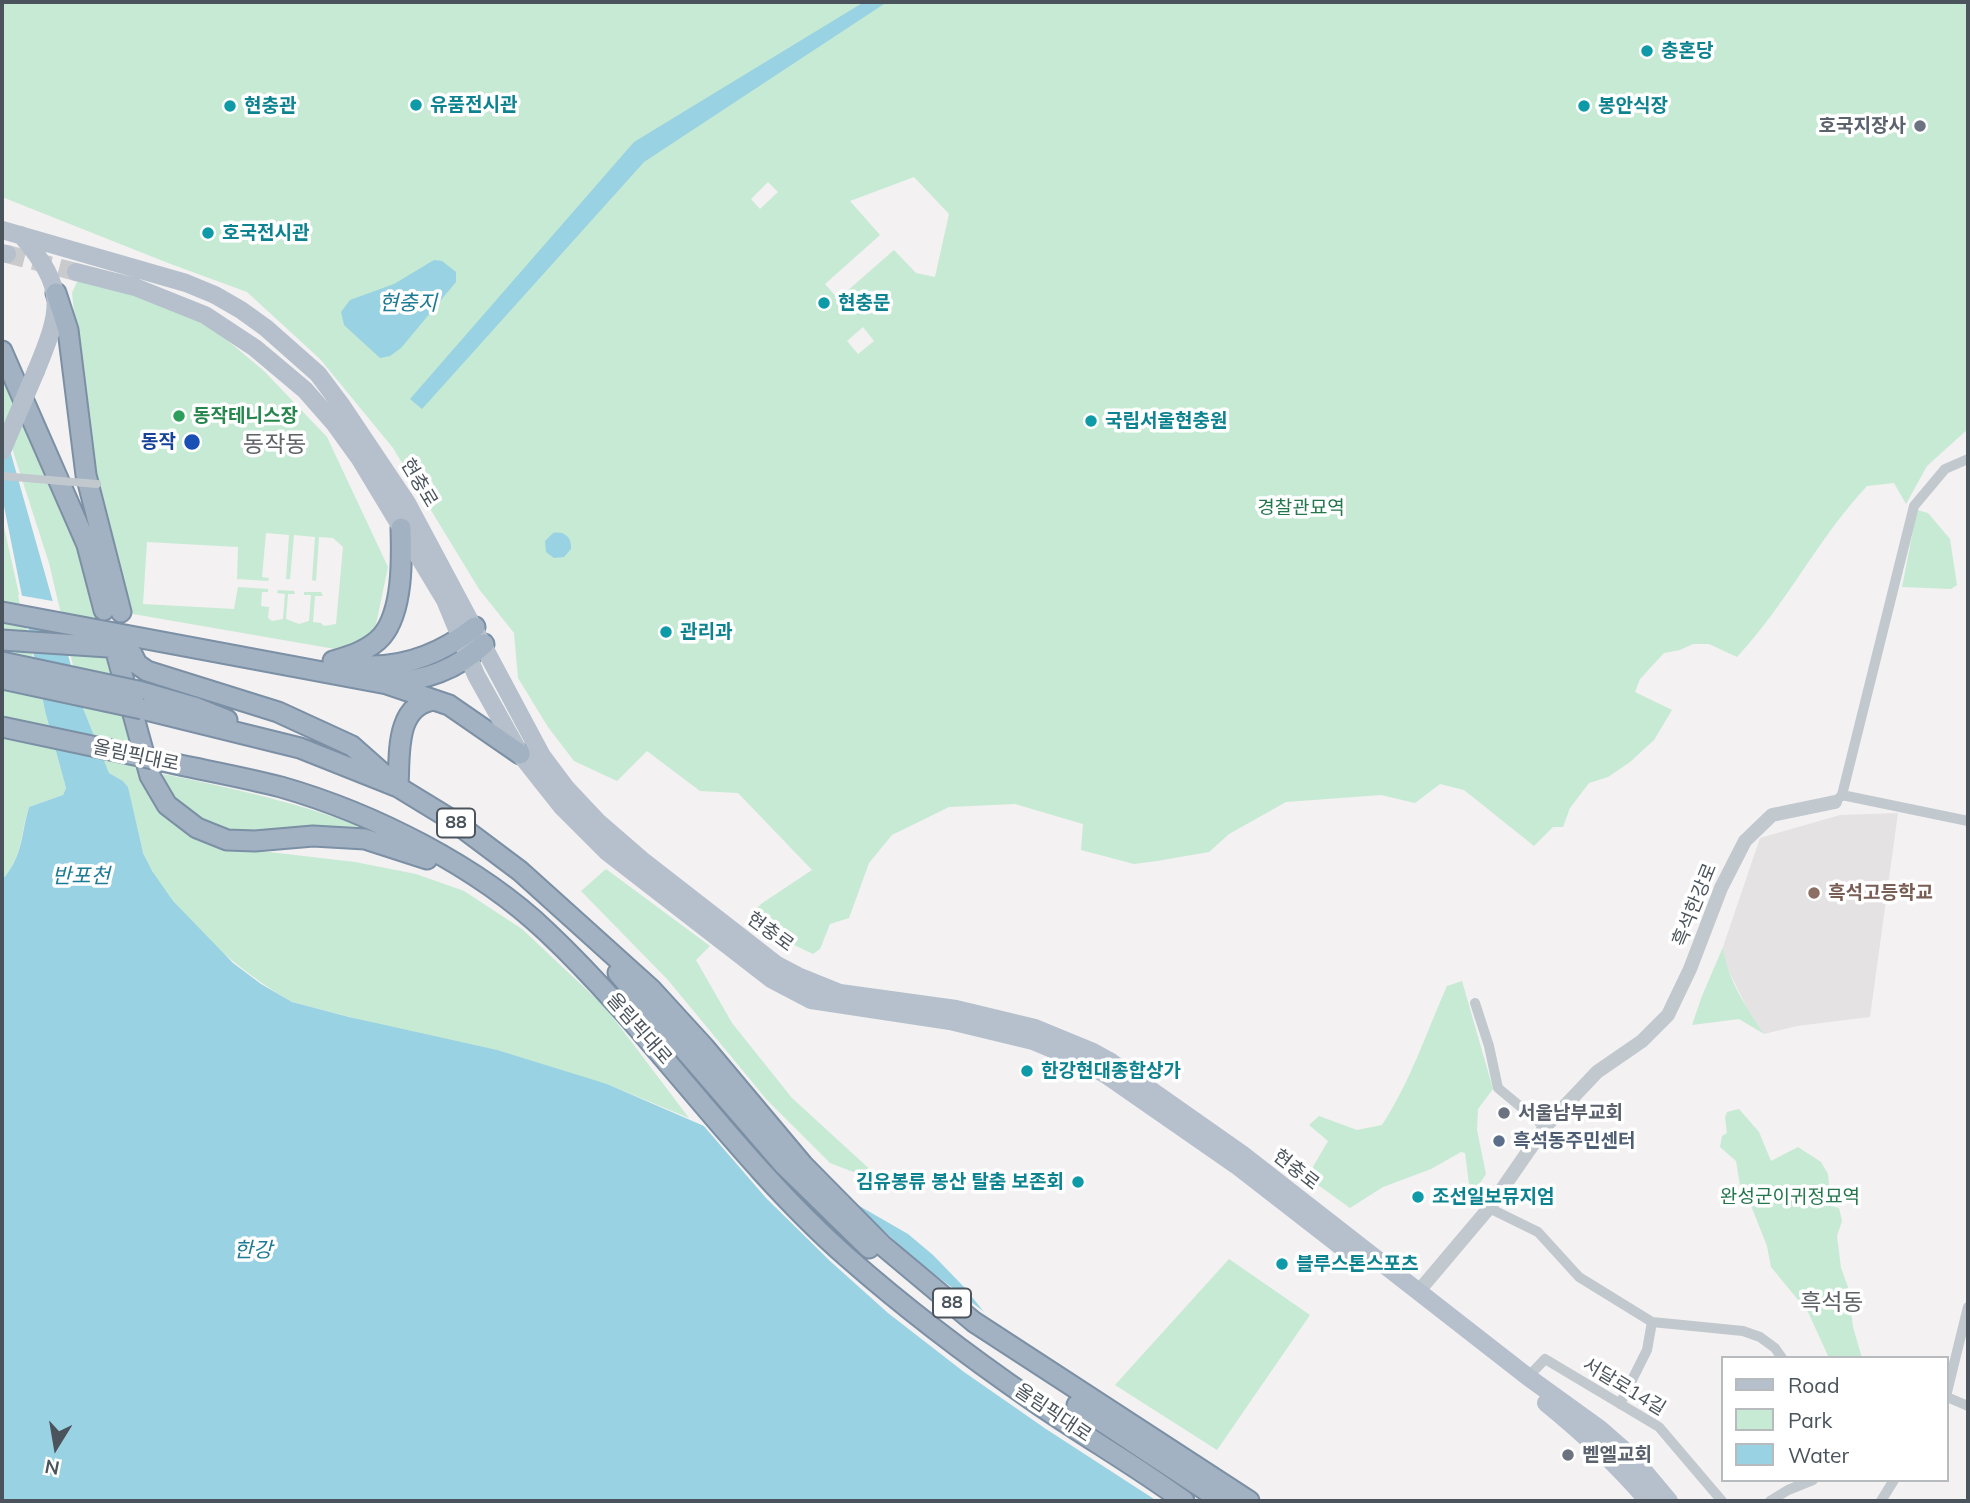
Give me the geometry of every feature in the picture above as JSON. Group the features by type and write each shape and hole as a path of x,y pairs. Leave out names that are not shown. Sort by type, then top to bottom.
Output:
{"highway":[{"path":"2,351 113,611 86,475 68,330 56,293"},
{"path":"332,662 355,654 383,635 395,605 401,579 401,528"},
{"path":"2,601 85,624 214,653 387,684 449,705 520,754"},
{"path":"2,612 360,667 411,663 473,636"},
{"path":"387,684 429,678 469,659 473,636"},
{"path":"2,640 117,651 214,653"},
{"path":"117,651 147,671 278,712 352,746 398,787"},
{"path":"117,651 149,776 167,805 197,828 228,840 256,841 313,836 365,839 418,855 494,889"},
{"name":"올림픽대로","path":"2,662 300,748 398,787 452,820 569,912 651,989 784,1165 845,1227 910,1285 985,1343 1222,1501"},
{"name":"올림픽대로","path":"2,679 140,700"},
{"path":"398,787 401,733 409,715 417,706 435,700"},
{"name":"올림픽대로","path":"2,727 279,787 334,804 390,827 494,889 546,930 604,990 768,1180 845,1256 970,1356 1184,1501"},
{"name":"올림픽대로","path":"698,1052 882,1245 974,1322 1249,1501"}],"main road":[{"name":"현충로","path":"2,230 186,283 215,295 241,310 318,374 374,450 407,503 473,636 532,740 566,788 597,821 686,896 777,965 840,993 956,1009 1035,1028 1111,1062 1242,1154 1528,1377 1600,1429 1633,1458 1669,1501"},
{"path":"2,451 54,329 57,311 56,293 46,266 21,235"},
{"name":"현충로","path":"76,272 135,286 205,315 278,365 306,390 360,459 452,611 473,636"},
{"name":"현충로","path":"469,659 520,754 562,807 607,852 771,979 811,1000 950,1021 1033,1041 1105,1074 1236,1165 1512,1376 1593,1441 1648,1501"}],"street":[{"path":"1968,458 1945,469 1913,506 1893,596 1839,798 1968,821"},
{"path":"2,476 97,484"},
{"name":"흑석한강로","path":"1418,1292 1489,1208 1545,1127 1597,1072 1642,1041 1668,1015 1690,969 1727,874 1745,841 1772,814 1839,798"},
{"path":"1475,1003 1489,1046 1498,1088 1545,1127"},
{"path":"1489,1208 1538,1232 1579,1277 1652,1322 1743,1331 1760,1337 1781,1356"},
{"path":"1949,1386 1968,1307"},
{"path":"1620,1404 1647,1350 1652,1322"},
{"name":"서달로14길","path":"1528,1377 1545,1359 1659,1427 1723,1501"},
{"path":"1949,1395 1968,1406"},
{"path":"1770,1501 1808,1482"},
{"path":"1881,1501 1893,1482"}],"shaded area":[{"name":"흑석고등학교","path":"1898,813 1870,1017 1797,1026 1764,1034 1748,1010 1725,963 1723,947 1760,838 1840,815"}],"green space":[{"name":"국립서울현충원","path":"2,2 1968,2 1968,429 1927,466 1906,504 1894,483 1867,486 1833,527 1771,616 1737,657 1709,644 1693,644 1664,653 1640,679 1635,692 1672,710 1654,740 1630,762 1608,777 1589,783 1570,808 1563,827 1553,827 1534,846 1464,790 1440,784 1415,803 1381,795 1286,802 1229,834 1209,852 1134,864 1081,850 1083,824 1015,804 949,807 892,835 869,863 849,918 830,924 820,949 813,954 786,941 752,913 812,870 738,793 700,791 647,751 617,781 574,761 548,727 518,678 514,633 479,589 393,448 320,359 247,292 2,197","holes":["914,177 949,214 935,277 916,273 894,250 838,299 825,284 880,235 850,201","768,182 778,192 760,209 751,199","863,327 874,341 858,354 847,341"]},
{"path":"83,281 151,298 202,319 264,371 327,437 388,567 375,629 352,647 335,649 133,614 128,610 91,468 72,293 77,282","holes":["266,533 289,535 286,579 290,579 294,535 315,537 312,580 316,581 319,537 333,538 343,547 336,624 324,626 313,622 315,596 323,596 321,592 304,592 304,595 311,595 309,621 299,624 286,619 288,594 295,594 294,591 278,590 277,593 285,594 283,619 272,621 268,618 269,607 261,606 262,592 268,592 268,589 238,587 234,609 143,604 147,542 238,547 237,579 268,581 269,578 262,577"]},
{"path":"2,361 79,544 142,770 155,797 235,848 355,862 416,874 464,891 522,929 605,1007 689,1118 607,1084 292,1002 228,957 187,919 155,876 144,855 128,787 109,773 83,708 49,563 2,417"},
{"path":"1917,510 1928,513 1950,539 1957,585 1951,589 1902,587"},
{"path":"2,518 45,711 66,788 63,795 29,807 14,863 2,880"},
{"path":"163,774 280,801 337,818 393,840 229,832 192,816 168,789"},
{"path":"606,869 710,946 696,960 732,1023 792,1098 887,1185 830,1163 767,1100 668,980 581,891"},
{"path":"1723,947 1733,981 1764,1034 1739,1019 1692,1025"},
{"path":"1462,981 1493,1089 1478,1109 1477,1130 1486,1174 1478,1186 1469,1184 1465,1153 1461,1152 1431,1169 1383,1187 1350,1208 1307,1177 1328,1141 1309,1125 1319,1116 1357,1130 1382,1125 1410,1074 1447,986"},
{"name":"완성군이귀정묘역","path":"1739,1109 1759,1132 1771,1161 1798,1147 1821,1162 1828,1174 1831,1206 1839,1208 1842,1221 1837,1236 1841,1268 1848,1287 1853,1327 1861,1356 1828,1356 1808,1312 1771,1267 1767,1246 1750,1203 1741,1191 1736,1161 1720,1147 1722,1136 1727,1133 1727,1112"},
{"path":"1229,1259 1310,1315 1217,1450 1115,1385"}],"water":[{"path":"864,2 887,2 644,162 422,409 410,399 634,142"},
{"name":"현충지","path":"434,260 442,261 456,272 456,282 401,348 390,356 380,358 344,325 341,312 350,300 394,284"},
{"name":"한강","path":"2,435 11,454 83,708 109,773 128,787 143,853 173,901 233,963 292,1002 497,1050 607,1084 771,1155 908,1234 964,1287 996,1327 1233,1501 2,1501 2,880 18,854 29,807 63,795 66,788 45,711 2,496"},
{"path":"553,533 564,534 569,538 571,549 564,557 554,558 546,552 545,541"}],"pier":[{"path":"18,595 58,602 66,632 24,624"},
{"path":"696,1117 772,1152 838,1188 913,1258 995,1320 1019,1348 1237,1501 1157,1501 964,1372 888,1313 830,1261 766,1198"}],"tunnel":[{"path":"7,254 76,272"}],"place":[{"name":"충혼당","path":"1647,51"},
{"name":"유품전시관","path":"416,105"},
{"name":"현충관","path":"230,106"},
{"name":"봉안식장","path":"1584,106"},
{"name":"호국지장사","path":"1920,126"},
{"name":"호국전시관","path":"208,233"},
{"name":"현충문","path":"824,303"},
{"name":"동작테니스장","path":"179,416"},
{"name":"국립서울현충원","path":"1091,421"},
{"name":"동작","path":"192,442"},
{"name":"관리과","path":"666,632"},
{"name":"흑석고등학교","path":"1814,893"},
{"name":"한강현대종합상가","path":"1027,1071"},
{"name":"서울남부교회","path":"1504,1113"},
{"name":"흑석동주민센터","path":"1499,1141"},
{"name":"김유봉류 봉산 탈춤 보존회","path":"1078,1182"},
{"name":"조선일보뮤지엄","path":"1418,1197"},
{"name":"블루스톤스포츠","path":"1282,1264"},
{"name":"벧엘교회","path":"1568,1455"}],"district":[{"name":"동작동","path":"275,445"},
{"name":"흑석동","path":"1832,1303"}],"park label":[{"name":"경찰관묘역","path":"1301,508"}],"water label":[{"name":"반포천","path":"81,877"}]}
